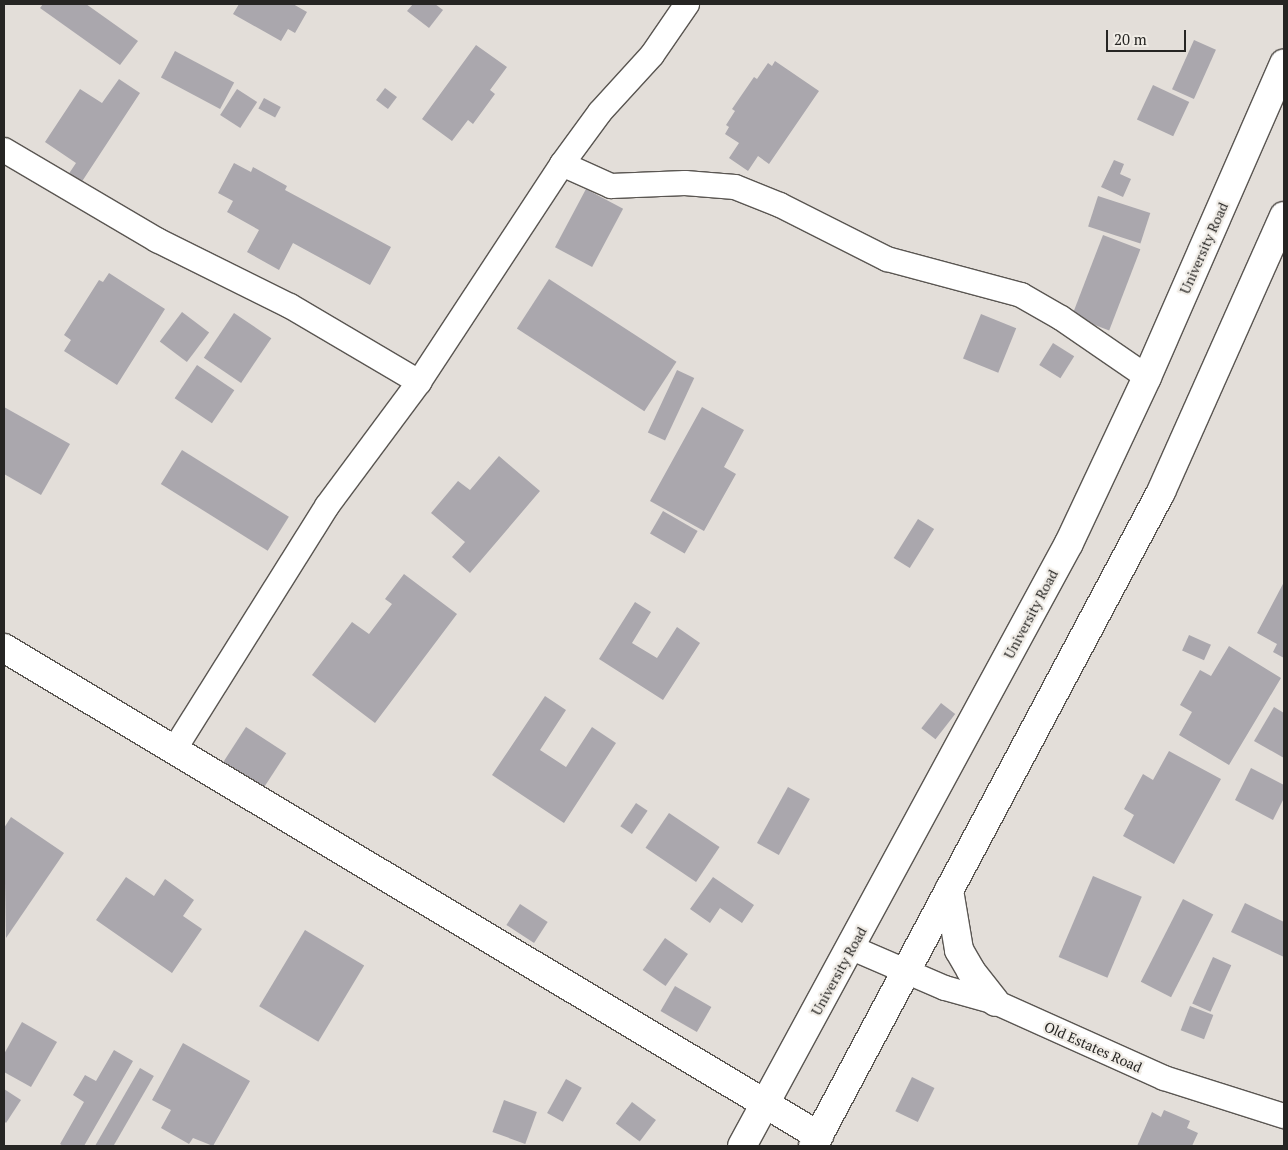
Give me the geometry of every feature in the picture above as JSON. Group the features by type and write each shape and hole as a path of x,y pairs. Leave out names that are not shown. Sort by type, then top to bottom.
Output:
{"main road":[{"name":"University Road","path":"742,1146 852,948 1069,543 1147,377 1284,64"},
{"path":"4,648 765,1103 816,1141 904,972 1161,492 1284,216"},
{"path":"949,890 959,950 970,971 995,1002"}],"street":[{"path":"174,750 327,506 419,382 562,164 600,112 652,56 687,4"},
{"path":"4,150 157,240 290,306 419,382"},
{"path":"562,164 611,186 685,183 735,187 780,205 887,259 1021,295 1061,318 1147,377"},
{"name":"Old Estates Road","path":"852,948 904,972 995,1002 1164,1078 1284,1116"}],"building":[{"path":"43,4 86,4 138,41 120,65 40,8"},
{"path":"239,4 293,4 307,12 295,33 288,29 281,41 233,14"},
{"path":"413,4 435,4 443,10 429,28 407,11"},
{"path":"1194,40 1216,50 1194,99 1172,89"},
{"path":"476,45 507,67 490,90 495,94 473,124 468,120 452,141 422,119"},
{"path":"175,51 234,82 220,109 161,77"},
{"path":"775,61 819,91 769,164 758,156 748,171 729,158 739,143 725,134 729,127 726,125 735,111 732,109 754,77 757,79 768,63 772,66"},
{"path":"119,79 140,93 81,183 68,175 76,163 45,142 80,89 102,103"},
{"path":"1153,85 1189,102 1173,136 1137,119"},
{"path":"385,88 397,97 388,109 376,100"},
{"path":"237,89 257,102 240,128 220,115"},
{"path":"264,98 281,107 275,118 258,109"},
{"path":"1114,160 1124,164 1120,174 1131,179 1123,197 1101,187"},
{"path":"234,163 251,172 253,167 287,186 285,190 391,247 370,285 293,243 279,270 247,252 259,230 227,212 233,201 218,193"},
{"path":"586,189 623,209 592,267 555,247"},
{"path":"1098,196 1150,213 1140,243 1088,226"},
{"path":"1103,235 1140,249 1109,331 1072,316"},
{"path":"109,273 165,309 117,385 64,351 71,340 64,335 99,280 103,282"},
{"path":"549,279 676,362 644,411 517,328"},
{"path":"182,312 209,332 187,362 160,342"},
{"path":"234,313 271,338 241,383 204,358"},
{"path":"981,314 1016,328 998,373 963,359"},
{"path":"1053,343 1074,356 1060,378 1039,365"},
{"path":"197,365 234,390 212,423 175,398"},
{"path":"677,370 694,378 665,441 648,433"},
{"path":"4,407 70,444 41,495 4,474"},
{"path":"702,407 744,430 724,467 736,474 704,531 650,501"},
{"path":"182,450 289,517 268,551 161,484"},
{"path":"499,456 540,491 470,573 452,557 465,542 431,513 458,481 470,490"},
{"path":"663,511 698,531 685,554 650,534"},
{"path":"918,519 934,529 910,568 894,558"},
{"path":"404,574 457,614 375,723 312,675 352,622 369,634 392,604 385,599"},
{"path":"1284,582 1284,658 1273,652 1277,644 1257,633"},
{"path":"635,602 651,612 632,643 657,658 677,627 700,643 663,700 599,659"},
{"path":"1189,635 1211,645 1204,660 1182,651"},
{"path":"1229,646 1281,678 1229,765 1179,735 1192,712 1180,705 1200,670 1211,676"},
{"path":"545,696 566,710 540,750 566,767 592,727 616,743 564,823 492,775"},
{"path":"941,703 955,714 935,739 921,728"},
{"path":"1274,707 1284,713 1284,758 1254,741"},
{"path":"246,727 286,753 262,790 222,764"},
{"path":"1169,751 1221,779 1174,864 1123,836 1134,815 1124,809 1143,774 1153,780"},
{"path":"1251,768 1284,785 1284,798 1273,820 1235,800"},
{"path":"788,787 810,799 779,855 757,843"},
{"path":"636,803 648,811 632,834 620,826"},
{"path":"669,813 720,847 696,882 646,848"},
{"path":"11,817 64,853 6,938 4,828"},
{"path":"1093,876 1142,897 1107,978 1059,957"},
{"path":"126,877 154,896 165,879 194,900 183,916 202,929 172,973 96,920"},
{"path":"713,877 754,905 742,923 720,908 710,923 690,909"},
{"path":"1183,899 1213,914 1171,997 1141,982"},
{"path":"1245,903 1284,922 1284,957 1231,932"},
{"path":"520,904 548,922 534,943 506,925"},
{"path":"305,930 364,966 318,1042 259,1006"},
{"path":"665,938 688,954 666,986 643,970"},
{"path":"1213,957 1231,965 1211,1012 1192,1004"},
{"path":"675,986 711,1007 697,1032 660,1011"},
{"path":"1190,1006 1213,1015 1204,1039 1181,1030"},
{"path":"22,1022 57,1042 31,1087 4,1072 4,1054"},
{"path":"183,1043 250,1081 213,1146 193,1138 189,1144 161,1128 171,1110 152,1100"},
{"path":"114,1050 133,1061 84,1146 63,1146 60,1144 84,1102 73,1095 85,1075 96,1081"},
{"path":"140,1068 154,1076 113,1146 95,1146"},
{"path":"912,1077 934,1088 918,1122 895,1111"},
{"path":"566,1079 582,1088 563,1122 547,1113"},
{"path":"4,1089 21,1100 6,1123 4,1121"},
{"path":"504,1100 537,1112 525,1144 492,1132"},
{"path":"632,1102 656,1120 640,1142 616,1124"},
{"path":"1164,1110 1190,1121 1187,1128 1198,1133 1192,1146 1137,1146 1152,1112 1161,1117"}]}
